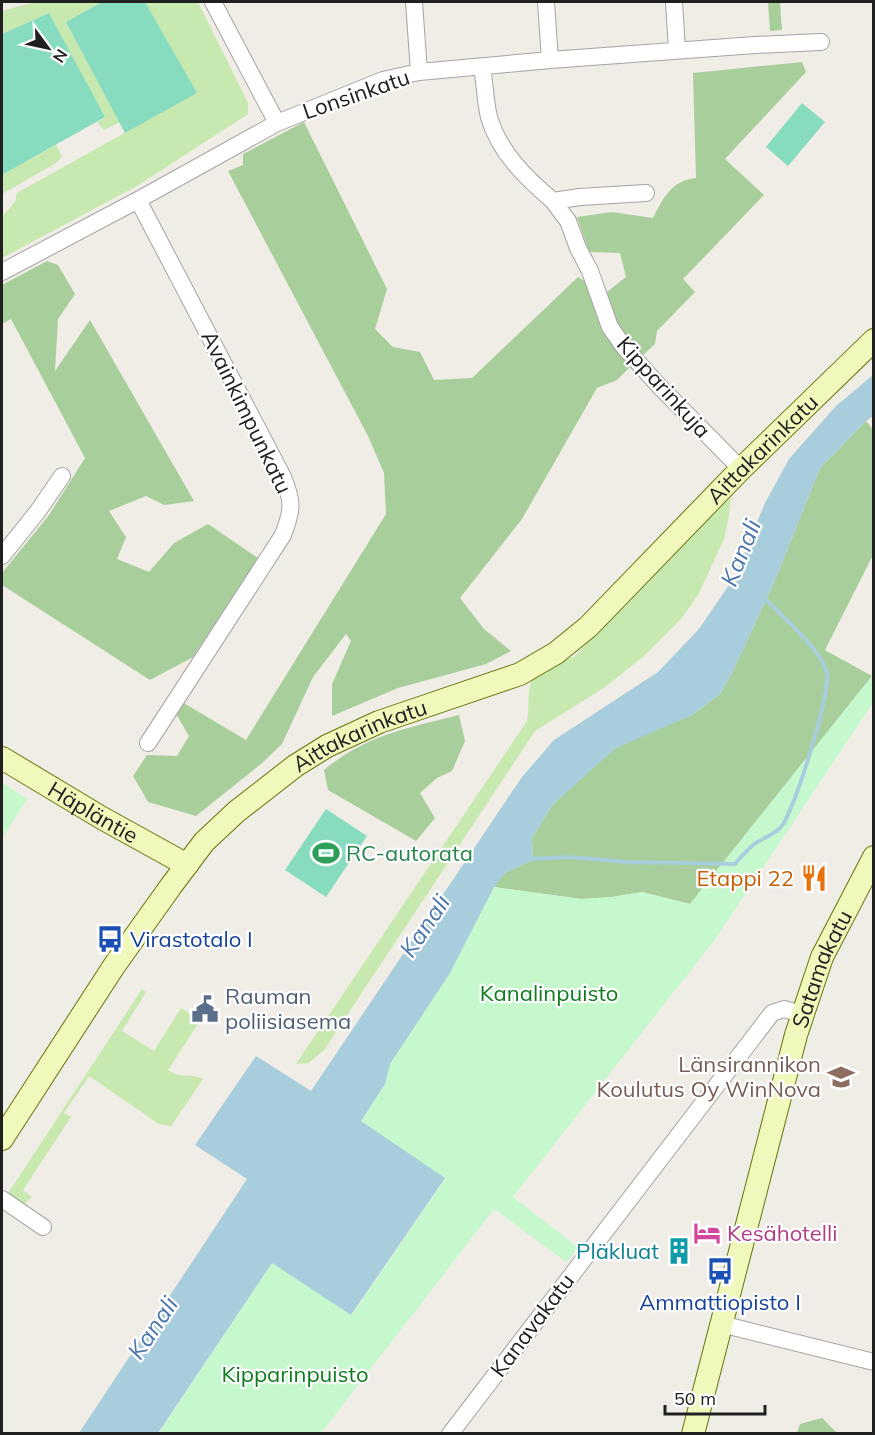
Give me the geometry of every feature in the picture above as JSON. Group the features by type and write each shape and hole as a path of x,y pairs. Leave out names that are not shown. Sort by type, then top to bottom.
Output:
{"main road":[{"name":"Aittakarinkatu","path":"2,1139 114,966 204,842 237,812 295,766 327,746 379,722 520,674 556,653 588,627 741,469 873,340"},
{"name":"Häpläntie","path":"2,758 102,818 187,865"},
{"name":"Satamakatu","path":"693,1434 802,1014 822,957 873,857"}],"street":[{"path":"213,2 277,123"},
{"path":"414,2 419,72"},
{"path":"546,2 550,60"},
{"path":"674,2 677,50"},
{"name":"Lonsinkatu","path":"2,272 138,201 277,123 383,80 419,72 550,60 821,42"},
{"name":"Kipparinkuja","path":"482,67 489,117 498,139 527,178 553,201 568,221 610,327 624,347 669,396 741,469"},
{"path":"553,201 646,193"},
{"name":"Avainkimpunkatu","path":"138,201 283,477 291,495 292,513 283,535 148,743"},
{"path":"2,556 62,476"},
{"name":"Kanavakatu","path":"450,1434 772,1013 784,1009 802,1014"},
{"path":"2,1199 43,1227"},
{"path":"721,1324 873,1362"}],"green space":[{"path":"36,2 102,2 66,22 120,122 104,130 97,122 105,118 49,13 2,34 2,11"},
{"path":"102,2 145,2 197,93 125,133 66,22"},
{"path":"145,2 198,2 248,103 248,114 137,186 2,258 2,217 15,202 17,193 196,93"},
{"path":"768,2 780,2 782,30 770,31"},
{"path":"49,13 105,117 2,175 2,34"},
{"path":"802,62 806,72 725,159 764,195 683,279 695,292 657,331 655,344 640,358 616,325 607,292 626,277 620,253 589,252 577,217 612,212 653,218 664,197 674,187 696,178 693,73"},
{"path":"802,103 825,122 788,166 766,147"},
{"path":"304,122 387,289 375,329 393,347 420,352 434,380 472,378 578,277 588,283 629,368 617,380 597,388 522,519 460,598 484,629 511,651 486,664 398,688 332,716 332,684 351,641 346,634 313,677 282,744 261,764 196,816 148,802 133,776 147,755 177,756 189,736 175,712 182,702 246,740 386,514 384,473 368,436 228,171 243,165 243,154"},
{"path":"56,145 62,156 56,163 2,194 2,175"},
{"path":"47,261 58,265 75,294 58,319 55,371 90,320 194,501 164,505 146,496 109,511 126,537 117,559 149,572 174,543 208,524 258,558 193,657 150,680 2,585 2,573 49,515 85,458 11,319 2,324 2,285"},
{"path":"866,421 873,430 873,555 825,650 872,676 690,904 642,892 581,899 494,887 505,873 533,860 532,838 552,805 616,747 692,715 720,694 775,580 820,468"},
{"path":"731,497 724,539 698,595 682,618 644,656 605,687 535,731 324,1050 309,1063 296,1064 527,721 530,685 534,678 552,664 574,657"},
{"name":"Kanalinpuisto","path":"872,676 873,703 716,938 513,1197 579,1248 566,1262 494,1209 321,1433 158,1434 272,1263 352,1315 445,1179 361,1121 385,1084 390,1064 450,973 494,887 581,899 642,892 690,904"},
{"path":"459,715 465,741 452,771 437,778 420,793 435,818 416,841 328,790 324,770 356,748 388,734"},
{"path":"2,782 27,799 2,839"},
{"name":"RC-autorata","path":"326,809 367,836 326,897 285,870"},
{"path":"142,989 146,992 122,1031 154,1051 181,1008 200,1021 168,1070 178,1075 203,1079 171,1126 159,1124 89,1076 64,1113 71,1117 23,1190 32,1197 24,1204 9,1192"},
{"path":"822,1418 837,1433 797,1433 800,1424"}],"water":[{"name":"Kanali","path":"873,375 873,416 820,468 775,580 720,694 692,715 616,748 552,805 532,838 533,860 505,873 494,887 450,973 390,1064 385,1084 361,1121 445,1178 351,1315 272,1263 158,1433 79,1433 247,1179 195,1145 256,1056 311,1091 522,777 554,740 658,672 699,629 735,576 765,503 789,459 836,406"}],"waterway":[{"path":"529,859 570,857 627,862 735,864 754,844 781,827 795,799 810,752 823,704 827,674 824,665 809,644 763,597"}],"place":[{"name":"RC-autorata","path":"326,853"},
{"name":"Etappi 22","path":"814,878"},
{"name":"Virastotalo I","path":"110,939"},
{"name":"Rauman poliisiasema","path":"205,1009"},
{"name":"Länsirannikon Koulutus Oy WinNova","path":"841,1077"},
{"name":"Kesähotelli","path":"707,1233"},
{"name":"Pläkluat","path":"679,1251"},
{"name":"Ammattiopisto I","path":"720,1271"}],"park label":[{"name":"Kipparinpuisto","path":"295,1374"}]}
